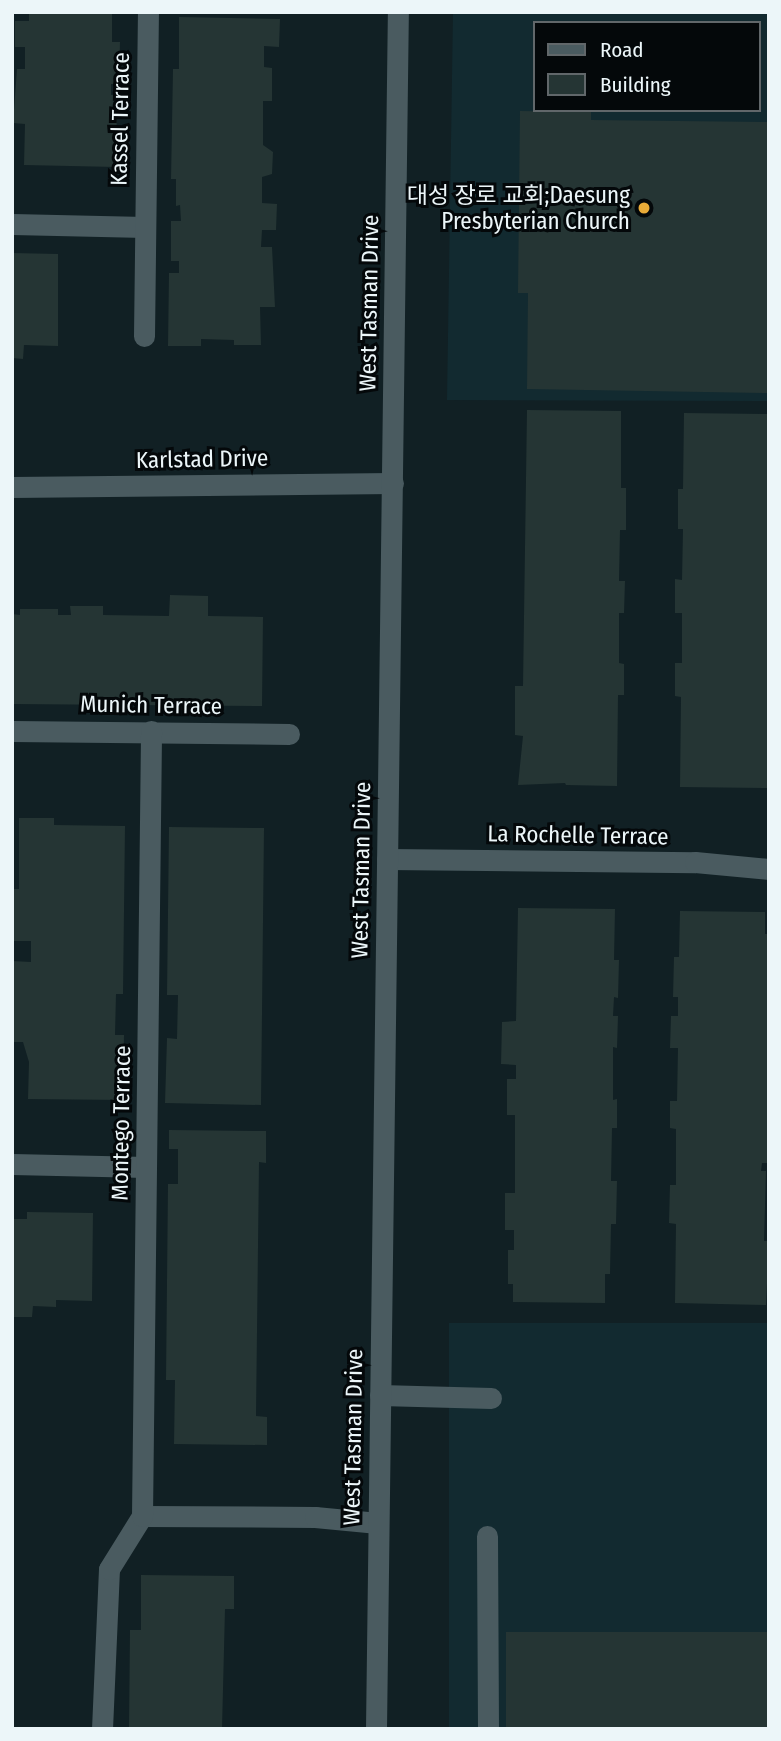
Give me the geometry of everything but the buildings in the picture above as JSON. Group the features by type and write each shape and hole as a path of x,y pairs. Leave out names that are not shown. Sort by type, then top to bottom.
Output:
{"street":[{"name":"Kassel Terrace","path":"144,336 148,12"},
{"name":"West Tasman Drive","path":"376,1729 398,12"},
{"path":"12,224 145,227"},
{"name":"Karlstad Drive","path":"12,488 393,483"},
{"name":"Munich Terrace","path":"12,731 289,734"},
{"name":"Montego Terrace","path":"142,1516 151,731"},
{"name":"La Rochelle Terrace","path":"387,859 695,862 769,869"},
{"path":"12,1164 146,1167"},
{"path":"380,1395 491,1398"},
{"path":"102,1729 109,1569 142,1516 315,1517 378,1523"},
{"path":"487,1536 488,1729"}],"shaded area":[{"name":"대성 장로 교회;Daesung Presbyterian Church","path":"453,12 769,12 769,401 447,400"},
{"path":"449,1323 769,1323 769,1729 449,1729"}],"place":[{"name":"대성 장로 교회;Daesung Presbyterian Church","path":"644,208"}]}
